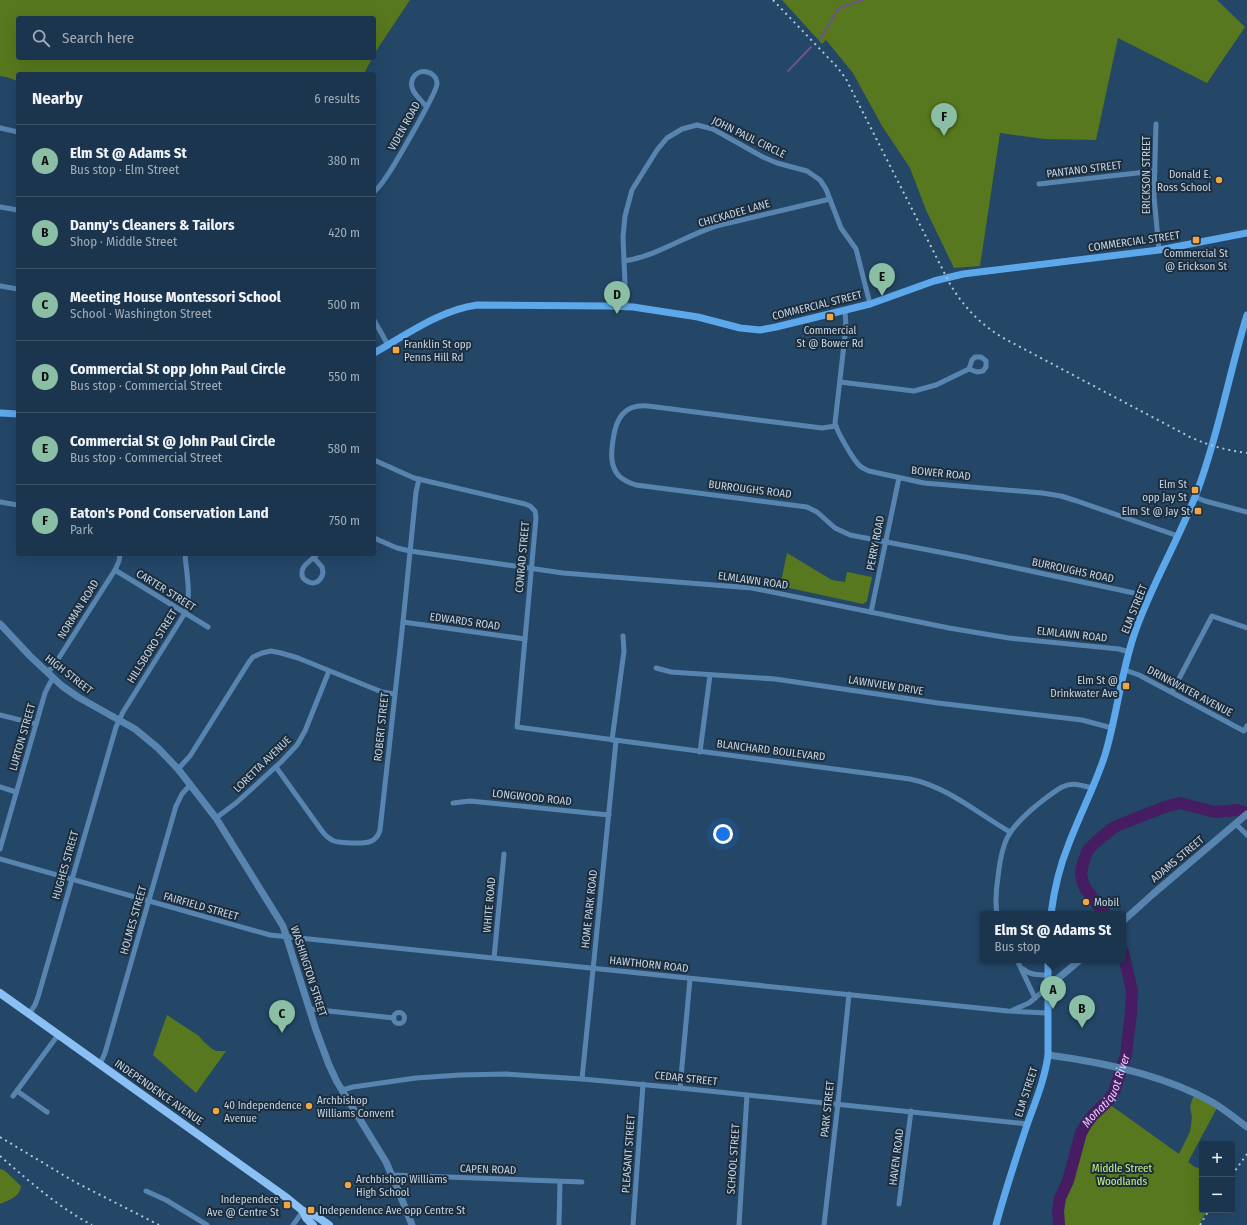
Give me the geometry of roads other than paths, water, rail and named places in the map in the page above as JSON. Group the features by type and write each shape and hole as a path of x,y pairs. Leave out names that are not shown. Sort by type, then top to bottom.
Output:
{"main road":[{"name":"COMMERCIAL STREET","path":"376,352 415,330 450,313 462,308 477,305 626,307 692,316 735,327 755,330 771,328 870,304 934,281 963,274 1159,250 1247,233"},
{"name":"ELM STREET","path":"1051,911 1065,852 1103,760 1112,728 1129,652 1137,626 1195,497 1208,459 1247,315"},
{"path":"0,413 16,414"},
{"name":"ELM STREET","path":"996,1225 1040,1090 1046,1066 1048,1055 1048,963"},
{"name":"INDEPENDENCE AVENUE","path":"0,993 287,1198 303,1211 316,1216 329,1225"},
{"name":"INDEPENDENCE AVENUE","path":"303,1211 306,1218 313,1225"}],"street":[{"name":"VIDEN ROAD","path":"376,190 388,174 426,106 435,89 437,84 436,80 431,73 424,71 413,77 411,84 412,90 426,106"},
{"name":"ERICKSON STREET","path":"1156,124 1154,203 1159,250"},
{"name":"JOHN PAUL CIRCLE","path":"626,307 624,226 632,190 660,146 671,135 686,127 697,126 709,128 721,133 768,159 810,172 822,182 841,228 856,249 870,304"},
{"path":"0,128 16,132"},
{"name":"PANTANO STREET","path":"1039,184 1155,171"},
{"name":"CHICKADEE LANE","path":"624,261 663,249 716,226 830,199"},
{"path":"0,207 16,210"},
{"path":"0,286 16,289"},
{"path":"836,426 835,420 846,323 845,310"},
{"path":"376,324 388,345"},
{"path":"840,382 914,391 932,387 969,369"},
{"name":"BURROUGHS ROAD","path":"836,426 822,428 641,406 627,411 621,415 617,421 614,430 612,461 620,476 625,481 633,484 807,507 817,512 832,525 846,534 969,558 1134,593 1149,598"},
{"name":"BOWER ROAD","path":"836,426 854,458 861,467 869,471 924,483 1061,496 1178,536"},
{"name":"CONRAD STREET","path":"376,461 419,479 525,504 532,507 535,511 536,515 517,727"},
{"name":"PERRY ROAD","path":"872,612 899,478"},
{"name":"ROBERT STREET","path":"276,767 326,836 338,842 362,844 377,838 380,830 416,492 419,479"},
{"path":"1195,497 1247,512"},
{"path":"0,502 16,505"},
{"name":"ELMLAWN ROAD","path":"376,539 397,548 410,551 563,573 746,588 1002,637 1119,649 1129,652"},
{"name":"NORMAN ROAD","path":"47,673 55,664 115,570 120,556"},
{"name":"HILLSBORO STREET","path":"119,720 185,613 188,601 185,556"},
{"path":"316,556 322,567 323,573 319,581 309,583 304,580 302,571 304,565 316,556"},
{"name":"CARTER STREET","path":"115,570 208,627"},
{"path":"1172,692 1212,616 1247,628"},
{"name":"EDWARDS ROAD","path":"403,622 525,639"},
{"name":"HIGH STREET","path":"0,624 53,678 78,697 135,729 153,743"},
{"name":"HOME PARK ROAD","path":"582,1079 609,815 614,740 624,651 623,636"},
{"path":"178,770 190,756 249,662 256,656 268,652 281,653 298,658 382,692 395,694"},
{"name":"LAWNVIEW DRIVE","path":"656,668 668,672 775,679 938,703 1082,720 1112,728"},
{"name":"DRINKWATER AVENUE","path":"1125,670 1136,673 1246,729"},
{"name":"LORETTA AVENUE","path":"216,818 233,806 294,749 302,738 329,671"},
{"path":"700,752 710,675"},
{"name":"LURTON STREET","path":"0,849 45,693 53,678"},
{"path":"0,715 36,724"},
{"name":"HUGHES STREET","path":"29,1014 38,997 112,738 119,720"},
{"name":"BLANCHARD BOULEVARD","path":"517,727 916,780 945,791 1010,832"},
{"name":"WASHINGTON STREET","path":"153,743 178,770 216,818 281,922 330,1069 379,1149 392,1175 412,1225"},
{"path":"996,911 996,896 1000,862 1004,846 1010,832 1023,817 1062,787 1068,784 1075,784 1092,788"},
{"name":"HOLMES STREET","path":"100,1064 105,1053 176,806 182,794 190,785"},
{"path":"0,787 16,792"},
{"name":"LONGWOOD ROAD","path":"453,803 470,801 609,815"},
{"name":"ADAMS STREET","path":"1126,918 1245,816"},
{"path":"1236,824 1247,835"},
{"name":"WHITE ROAD","path":"494,958 504,854"},
{"name":"FAIRFIELD STREET","path":"0,859 262,934 287,937"},
{"name":"HAWTHORN ROAD","path":"287,937 1008,1011 1047,1013"},
{"path":"1019,963 1035,998"},
{"path":"1048,987 1076,963"},
{"path":"1022,968 1034,975 1048,975"},
{"path":"680,1088 690,979"},
{"name":"HAWTHORN ROAD","path":"1008,1011 1020,1008 1048,987"},
{"name":"PARK STREET","path":"824,1225 849,994"},
{"path":"310,1009 394,1018"},
{"path":"13,1096 58,1035"},
{"path":"1048,1055 1090,1061 1117,1067 1175,1085 1219,1106 1247,1127"},
{"name":"CEDAR STREET","path":"342,1090 353,1087 416,1078 506,1074 643,1084 838,1103 1028,1124"},
{"name":"PLEASANT STREET","path":"633,1225 643,1084"},
{"path":"17,1091 47,1112"},
{"name":"SCHOOL STREET","path":"739,1225 747,1095"},
{"name":"HAVEN ROAD","path":"900,1204 911,1112"},
{"name":"CAPEN ROAD","path":"392,1175 582,1182"},
{"path":"559,1225 560,1182"},
{"path":"146,1192 166,1200 207,1225"},
{"path":"293,1225 303,1211"}],"waterway":[{"path":"820,39 839,8 862,0"},
{"path":"788,71 811,47"},
{"name":"Monatiquot River","path":"1103,911 1085,888 1081,873 1088,850 1114,827 1179,803 1215,812 1237,810 1247,813"},
{"name":"Monatiquot River","path":"1059,1225 1058,1211 1060,1198 1068,1181 1081,1133 1093,1115 1108,1101 1114,1092 1126,1055 1132,991 1126,963"}],"railway":[{"path":"773,0 838,68 846,79 955,293 982,323 1007,340 1190,437 1218,447 1247,453"},
{"path":"0,1137 75,1182 159,1225"},
{"path":"1235,1171 1247,1154"},
{"path":"0,1156 56,1202 92,1225"},
{"path":"1200,1225 1207,1213"}],"place":[{"name":"Eaton's Pond Conservation Land","path":"944,136"},
{"name":"Donald E. Ross School","path":"1219,180"},
{"name":"Commercial St @ Erickson St","path":"1196,240"},
{"name":"Commercial St @ John Paul Circle","path":"882,296"},
{"name":"Commercial St opp John Paul Circle","path":"617,314"},
{"name":"Commercial St @ Bower Rd","path":"830,317"},
{"name":"Franklin St opp Penns Hill Rd","path":"396,350"},
{"name":"Elm St opp Jay St","path":"1195,490"},
{"name":"Elm St @ Jay St","path":"1198,511"},
{"name":"Elm St @ Drinkwater Ave","path":"1126,686"},
{"name":"Mobil","path":"1086,902"},
{"name":"Elm St @ Adams St","path":"1053,1009"},
{"name":"Danny's Cleaners & Tailors","path":"1082,1028"},
{"name":"Meeting House Montessori School","path":"282,1033"},
{"name":"Archbishop Williams Convent","path":"309,1106"},
{"name":"40 Independence Avenue","path":"216,1111"},
{"name":"Archbishop Williams High School","path":"348,1185"},
{"name":"Independece Ave @ Centre St","path":"287,1205"},
{"name":"Independence Ave opp Centre St","path":"311,1210"}],"park label":[{"name":"Middle Street Woodlands","path":"1122,1174"}]}
